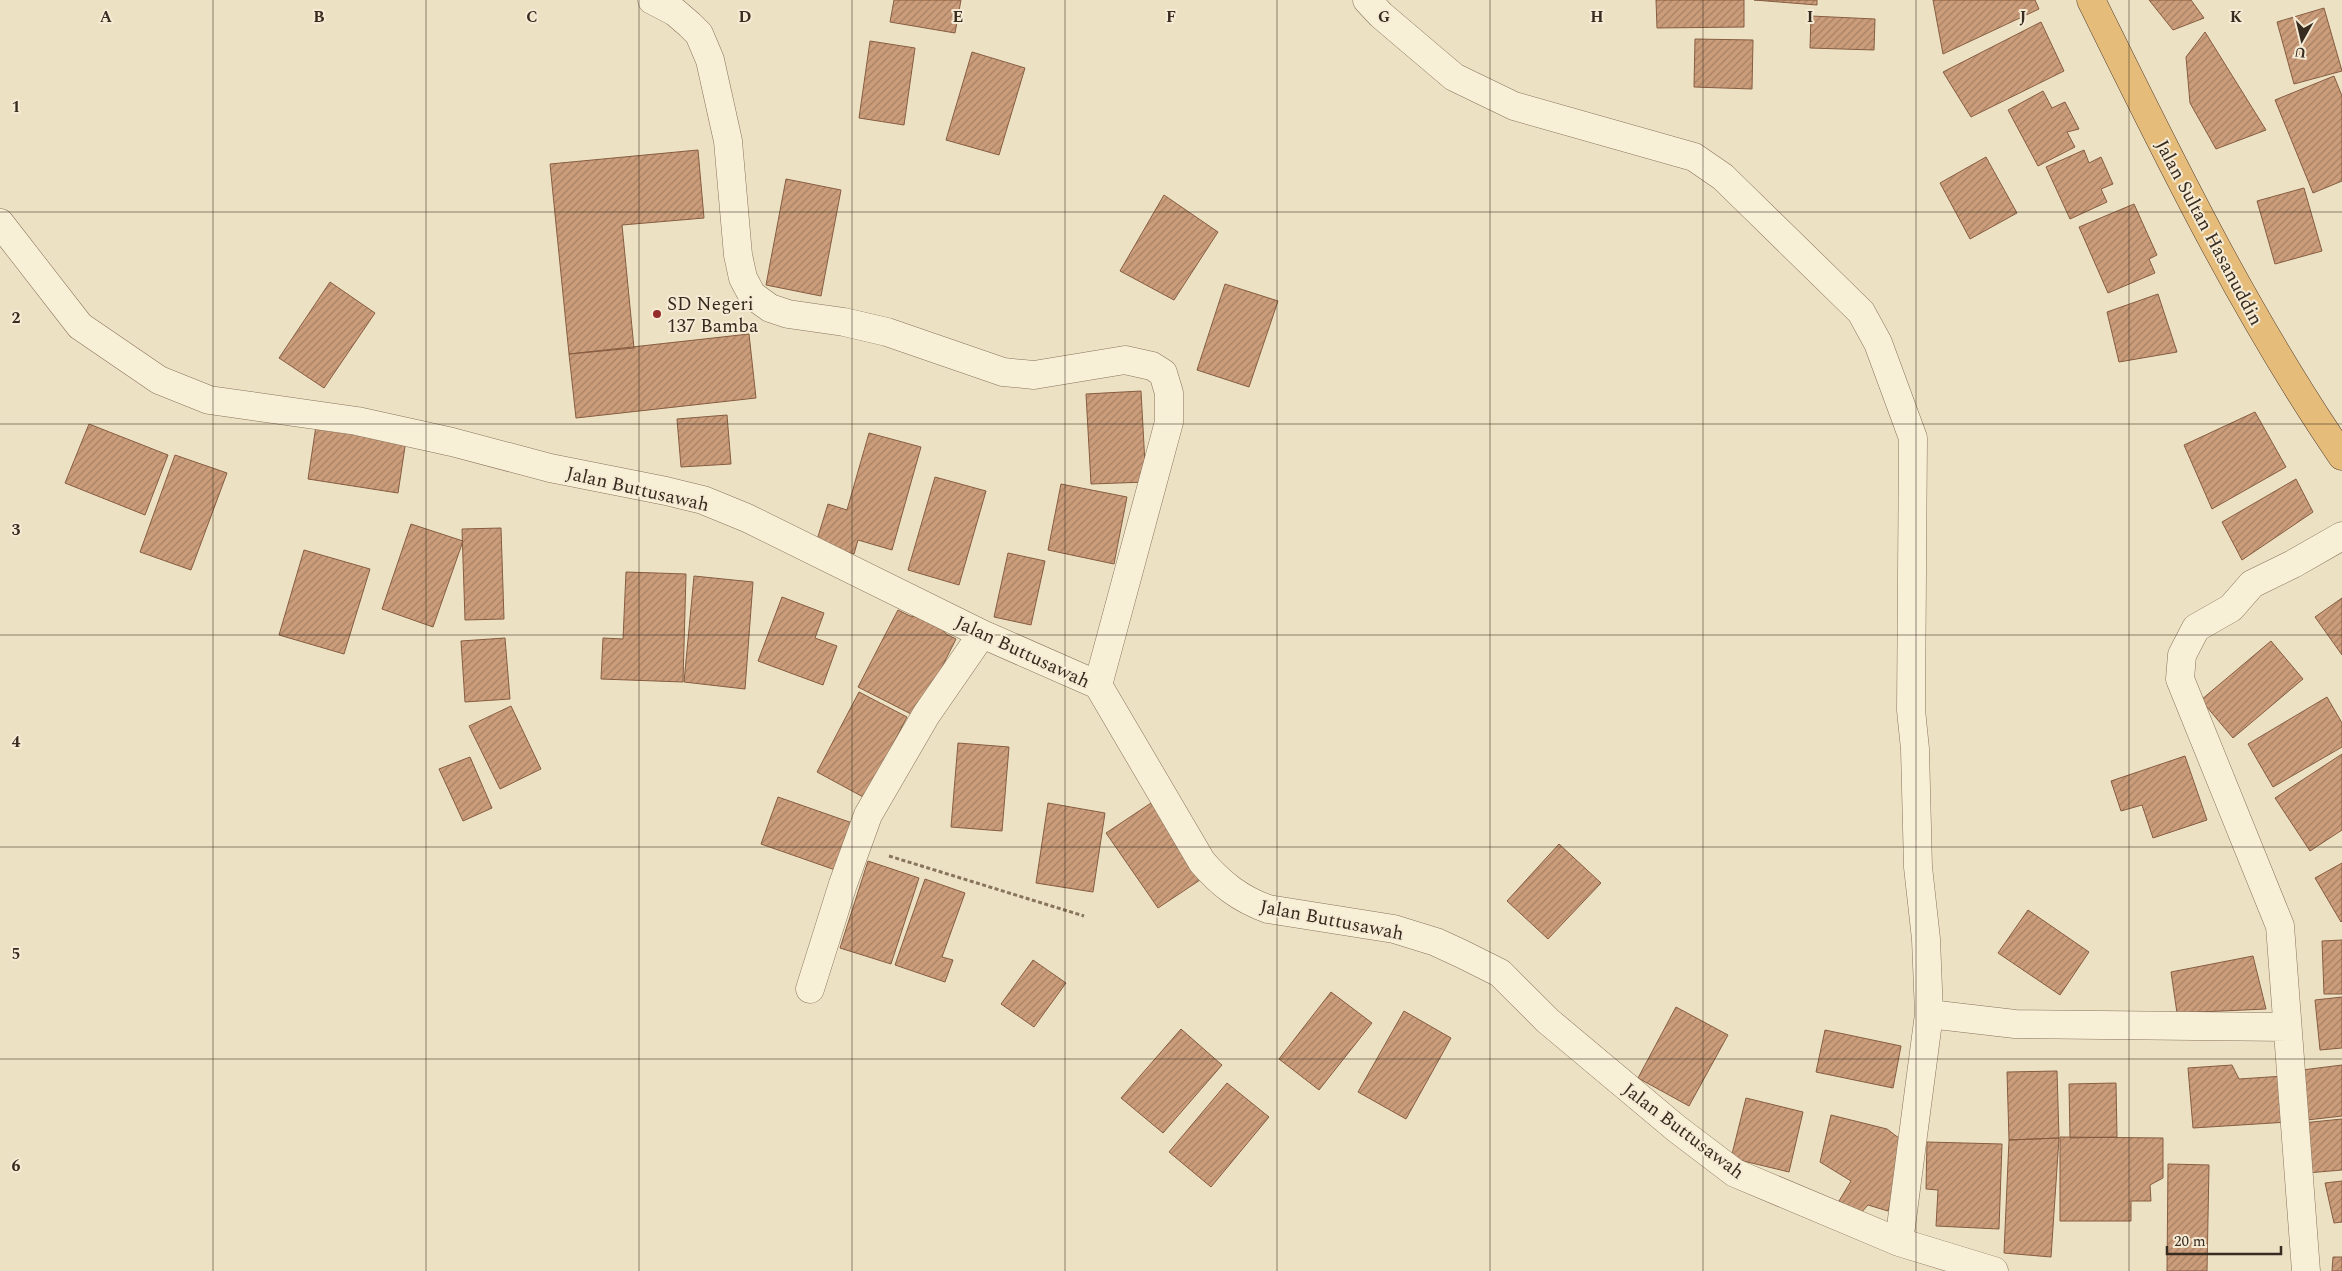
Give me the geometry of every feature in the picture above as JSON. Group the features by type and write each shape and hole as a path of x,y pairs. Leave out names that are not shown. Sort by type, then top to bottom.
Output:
{"highway":[{"name":"Jalan Sultan Hasanuddin","path":"2091,0 2192,205 2304,401 2342,456"}],"street":[{"path":"652,0 675,12 699,34 710,60 728,140 738,255 743,278 752,295 770,308 788,314 844,322 887,332 1003,372 1034,376 1124,360 1152,366 1163,373 1169,393 1169,422 1098,685"},
{"path":"1367,0 1381,15 1454,77 1506,102 1694,157 1723,177 1861,312 1878,343 1913,438 1911,710 1915,750 1918,867 1926,939 1929,1014 1899,1242"},
{"name":"Jalan Buttusawah","path":"0,223 80,326 159,380 209,400 357,421 452,442 550,468 666,490 702,500 747,518 982,634 1098,685 1202,862 1218,880 1248,902 1268,909 1394,929 1436,942 1500,973 1548,1021 1676,1129 1735,1173 1899,1242 1994,1271"},
{"path":"2306,1271 2280,926 2180,679 2182,655 2196,628 2231,608 2252,584 2294,564 2342,536"},
{"path":"810,989 843,884 868,815 926,715 982,634"},
{"path":"1929,1014 2015,1024 2287,1027"}],"path":[{"path":"858,846 1084,916"}],"building":[{"path":"894,0 961,0 955,33 890,22"},
{"path":"1656,0 1744,0 1744,27 1657,28"},
{"path":"1754,0 1817,0 1817,5"},
{"path":"1933,0 2035,0 2039,9 1943,54"},
{"path":"2149,0 2191,0 2204,18 2173,30"},
{"path":"2324,8 2342,71 2294,84 2277,22"},
{"path":"1811,16 1875,19 1874,50 1810,48"},
{"path":"2041,22 2064,71 1971,117 1943,72"},
{"path":"2205,32 2266,130 2216,149 2190,103 2186,57"},
{"path":"1695,39 1753,40 1752,89 1694,87"},
{"path":"870,41 915,48 904,125 859,118"},
{"path":"972,52 1025,68 999,155 946,140"},
{"path":"2334,76 2342,96 2342,181 2313,193 2275,100"},
{"path":"2043,91 2052,108 2065,102 2079,129 2067,132 2075,147 2038,166 2008,110"},
{"path":"698,150 704,218 622,225 634,348 569,354 550,164"},
{"path":"2084,150 2089,163 2101,157 2113,184 2101,189 2107,202 2070,219 2046,167"},
{"path":"1986,157 2017,213 1970,239 1940,183"},
{"path":"786,179 841,190 821,296 766,285"},
{"path":"2304,188 2322,251 2275,264 2257,201"},
{"path":"1164,195 1218,232 1174,300 1120,271"},
{"path":"2134,204 2157,255 2149,259 2155,273 2108,293 2079,227"},
{"path":"330,282 375,313 324,388 279,358"},
{"path":"1225,284 1278,301 1249,387 1197,370"},
{"path":"2158,294 2177,352 2119,362 2107,312"},
{"path":"749,334 756,398 576,418 569,354"},
{"path":"1141,391 1146,482 1091,484 1086,394"},
{"path":"2255,412 2286,467 2212,509 2184,445"},
{"path":"727,415 731,464 681,467 677,419"},
{"path":"89,424 168,455 145,515 65,483"},
{"path":"316,426 406,440 398,493 308,479"},
{"path":"869,433 921,447 892,550 858,540 854,554 816,543 828,504 847,510"},
{"path":"175,455 227,473 191,570 140,552"},
{"path":"935,477 986,491 959,585 908,570"},
{"path":"2296,479 2313,512 2242,560 2222,522"},
{"path":"1061,484 1127,497 1114,564 1048,550"},
{"path":"411,524 463,541 433,627 382,609"},
{"path":"501,528 504,619 465,620 462,529"},
{"path":"304,550 370,569 344,654 279,635"},
{"path":"1008,553 1045,561 1031,625 994,617"},
{"path":"626,572 686,574 683,682 601,679 603,638 623,639"},
{"path":"694,576 753,582 745,689 684,682"},
{"path":"782,597 824,613 815,638 837,646 823,685 758,661"},
{"path":"2342,598 2342,655 2315,617"},
{"path":"898,610 910,616 936,620 946,634 956,639 917,717 858,687"},
{"path":"505,638 510,699 465,702 461,641"},
{"path":"2271,641 2303,679 2233,738 2201,700"},
{"path":"859,692 907,717 865,798 817,772"},
{"path":"2327,697 2342,723 2342,747 2273,787 2248,744"},
{"path":"511,706 541,769 500,789 469,726"},
{"path":"958,743 1009,747 1002,831 951,827"},
{"path":"2342,754 2342,830 2310,851 2275,798"},
{"path":"2185,756 2207,820 2153,838 2142,805 2121,811 2111,781"},
{"path":"470,757 492,808 463,821 439,769"},
{"path":"778,797 858,825 841,872 761,844"},
{"path":"1048,803 1105,813 1093,892 1036,883"},
{"path":"1151,803 1203,878 1158,908 1106,833"},
{"path":"1559,844 1601,883 1548,939 1507,901"},
{"path":"868,861 919,878 891,964 840,948"},
{"path":"2342,863 2342,921 2341,922 2315,878"},
{"path":"925,879 965,893 942,957 953,960 945,982 895,965"},
{"path":"2028,910 2089,952 2060,995 1998,953"},
{"path":"2342,940 2342,994 2324,994 2322,941"},
{"path":"2253,956 2266,1009 2177,1013 2171,972"},
{"path":"1033,960 1066,983 1034,1027 1001,1004"},
{"path":"1331,992 1372,1023 1319,1090 1279,1059"},
{"path":"2342,997 2342,1048 2320,1050 2315,1000"},
{"path":"1676,1007 1728,1035 1689,1106 1638,1078"},
{"path":"1404,1011 1451,1038 1406,1119 1358,1092"},
{"path":"1181,1029 1222,1065 1163,1133 1121,1098"},
{"path":"1825,1030 1901,1046 1893,1088 1816,1072"},
{"path":"2232,1065 2239,1079 2284,1076 2288,1122 2193,1128 2188,1068"},
{"path":"2342,1065 2342,1116 2307,1120 2302,1070"},
{"path":"2057,1071 2059,1138 2009,1140 2007,1072"},
{"path":"1227,1083 1269,1117 1211,1187 1169,1152"},
{"path":"2116,1083 2117,1137 2070,1138 2069,1084"},
{"path":"1746,1098 1803,1112 1789,1172 1731,1158"},
{"path":"1831,1115 1887,1129 1908,1145 1888,1211 1868,1205 1860,1214 1839,1201 1851,1181 1820,1162"},
{"path":"2342,1119 2342,1170 2307,1173 2302,1123"},
{"path":"2060,1137 2163,1138 2163,1178 2150,1185 2151,1201 2131,1201 2131,1221 2060,1221"},
{"path":"2059,1138 2051,1257 2004,1253 2009,1140"},
{"path":"1927,1142 2002,1144 1999,1229 1936,1226 1938,1190 1926,1189"},
{"path":"2168,1164 2209,1165 2207,1271 2167,1271"},
{"path":"2342,1181 2342,1222 2334,1223 2325,1183"},
{"path":"2333,1257 2342,1257 2342,1271 2332,1271"}],"place":[{"name":"SD Negeri 137 Bamba","path":"657,314"}]}
